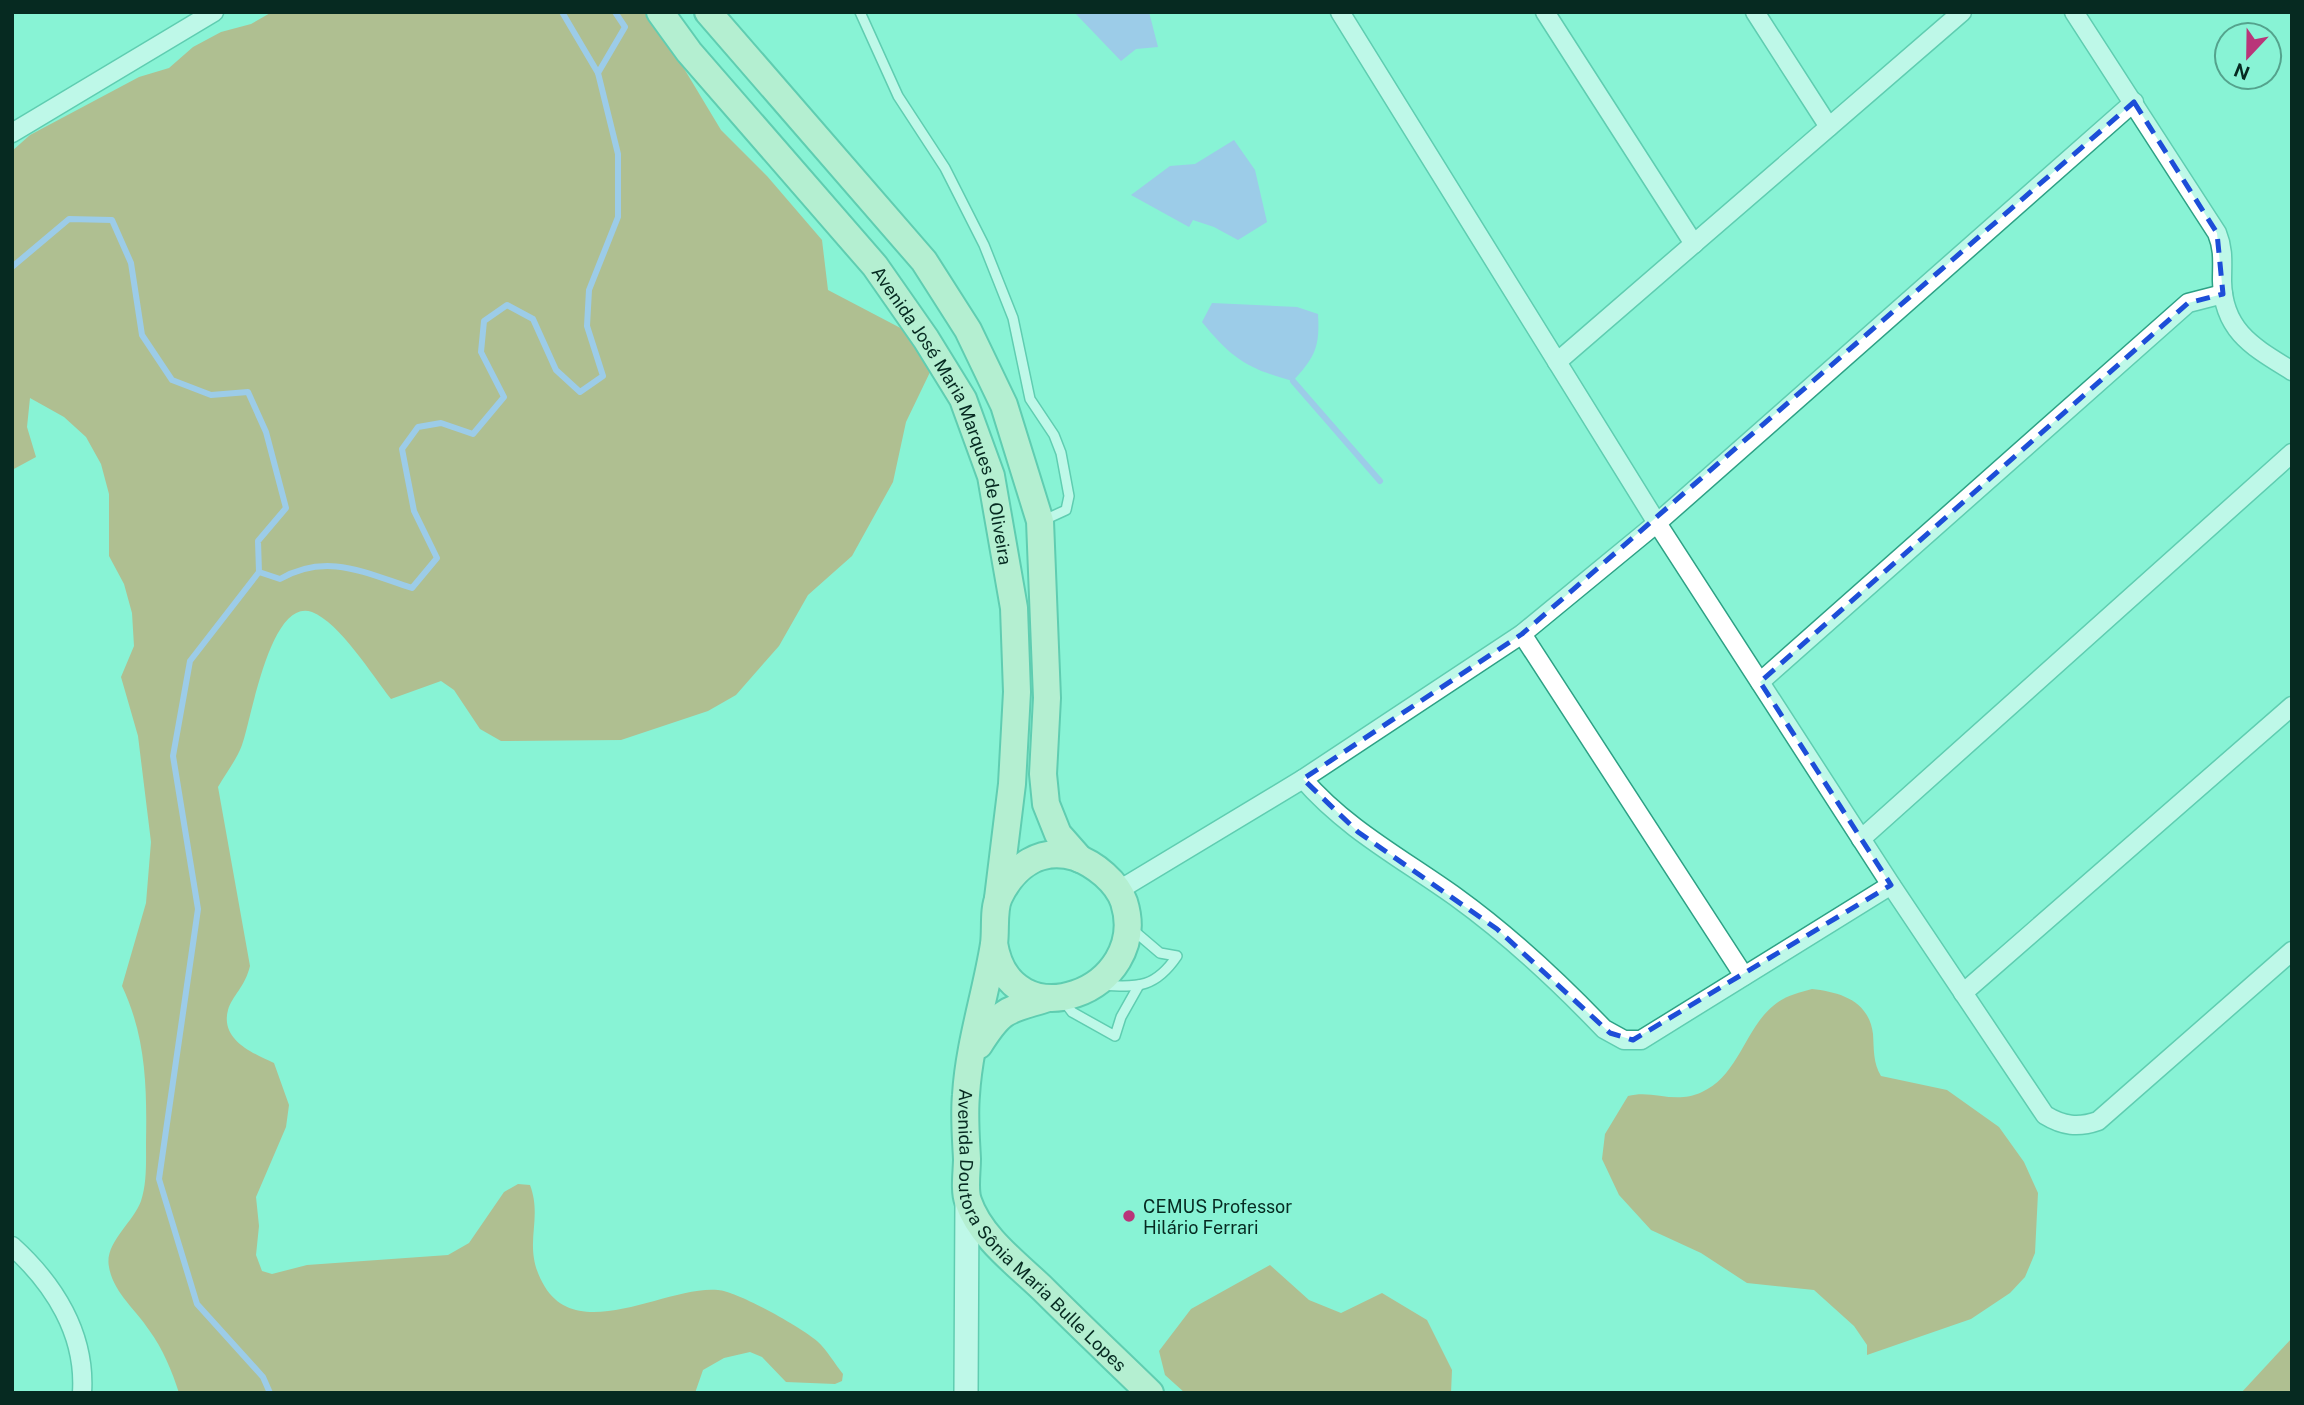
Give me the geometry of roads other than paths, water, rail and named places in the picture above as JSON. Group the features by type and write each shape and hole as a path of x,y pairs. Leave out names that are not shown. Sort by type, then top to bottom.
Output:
{"main road":[{"name":"Avenida José Maria Marques de Oliveira","path":"660,12 690,52 875,266 926,339 963,400 991,476 1014,608 1017,692 1012,784 998,898"},
{"path":"708,12 797,119 898,229 947,295 987,367 1004,405 1040,521 1046,698 1043,789 1050,818 1058,834 1080,859 1107,877 1119,890 1125,908 1122,949 1097,984 1077,996 1055,999 1021,988 1007,979 997,965 994,943 998,898 1025,862 1050,854 1080,859"},
{"name":"Avenida Doutora Sônia Maria Bulle Lopes","path":"994,943 966,1094 967,1200 989,1237 1150,1393"},
{"name":"Avenida Doutora Sônia Maria Bulle Lopes","path":"972,1055 998,1017 1013,1007 1055,999"}],"street":[{"path":"1340,12 1657,523 1891,885 2038,1106 2055,1121 2077,1126 2098,1121 2292,951"},
{"path":"1545,12 1694,244"},
{"path":"1755,12 1829,127"},
{"path":"1557,362 1962,12"},
{"path":"2074,12 2217,233 2223,250 2223,294 2232,321 2249,344 2292,371"},
{"path":"12,133 212,13"},
{"path":"1119,890 1303,779 1522,634 1657,523 2134,102"},
{"path":"1760,682 2188,303 2223,294"},
{"path":"1861,839 2292,453"},
{"path":"1522,634 1744,976"},
{"path":"1963,993 2292,706"},
{"path":"1303,779 1335,814 1358,832 1409,864 1497,929 1616,1037 1641,1040 1891,885"},
{"path":"966,1393 967,1200"},
{"path":"12,1246 57,1296 77,1337 82,1393"}],"lane":[{"path":"860,12 898,96 945,168 984,245 1013,317 1030,399 1054,435 1061,453 1069,496 1066,510 1040,521"},
{"path":"1097,984 1139,985 1157,981 1177,956 1160,953 1126,922"},
{"path":"1055,999 1072,1012 1115,1036 1121,1017 1139,985"}],"waterway":[{"path":"562,12 598,73"},
{"path":"12,267 69,219 112,220 131,263 142,335 172,380 211,395 248,392 266,432 286,508 258,541 259,572 280,579 297,571 330,566 362,571 412,588 437,558 414,511 402,449 418,427 441,423 473,434 504,397 481,352 484,321 507,305 533,319 556,370 580,392 603,376 587,326 589,290 618,217 618,154 598,73 625,27 615,12"},
{"path":"1293,381 1380,481"},
{"path":"259,572 190,661 173,756 198,909 159,1179 197,1304 263,1377 270,1393"}],"place":[{"name":"CEMUS Professor Hilário Ferrari","path":"1129,1216"}]}
